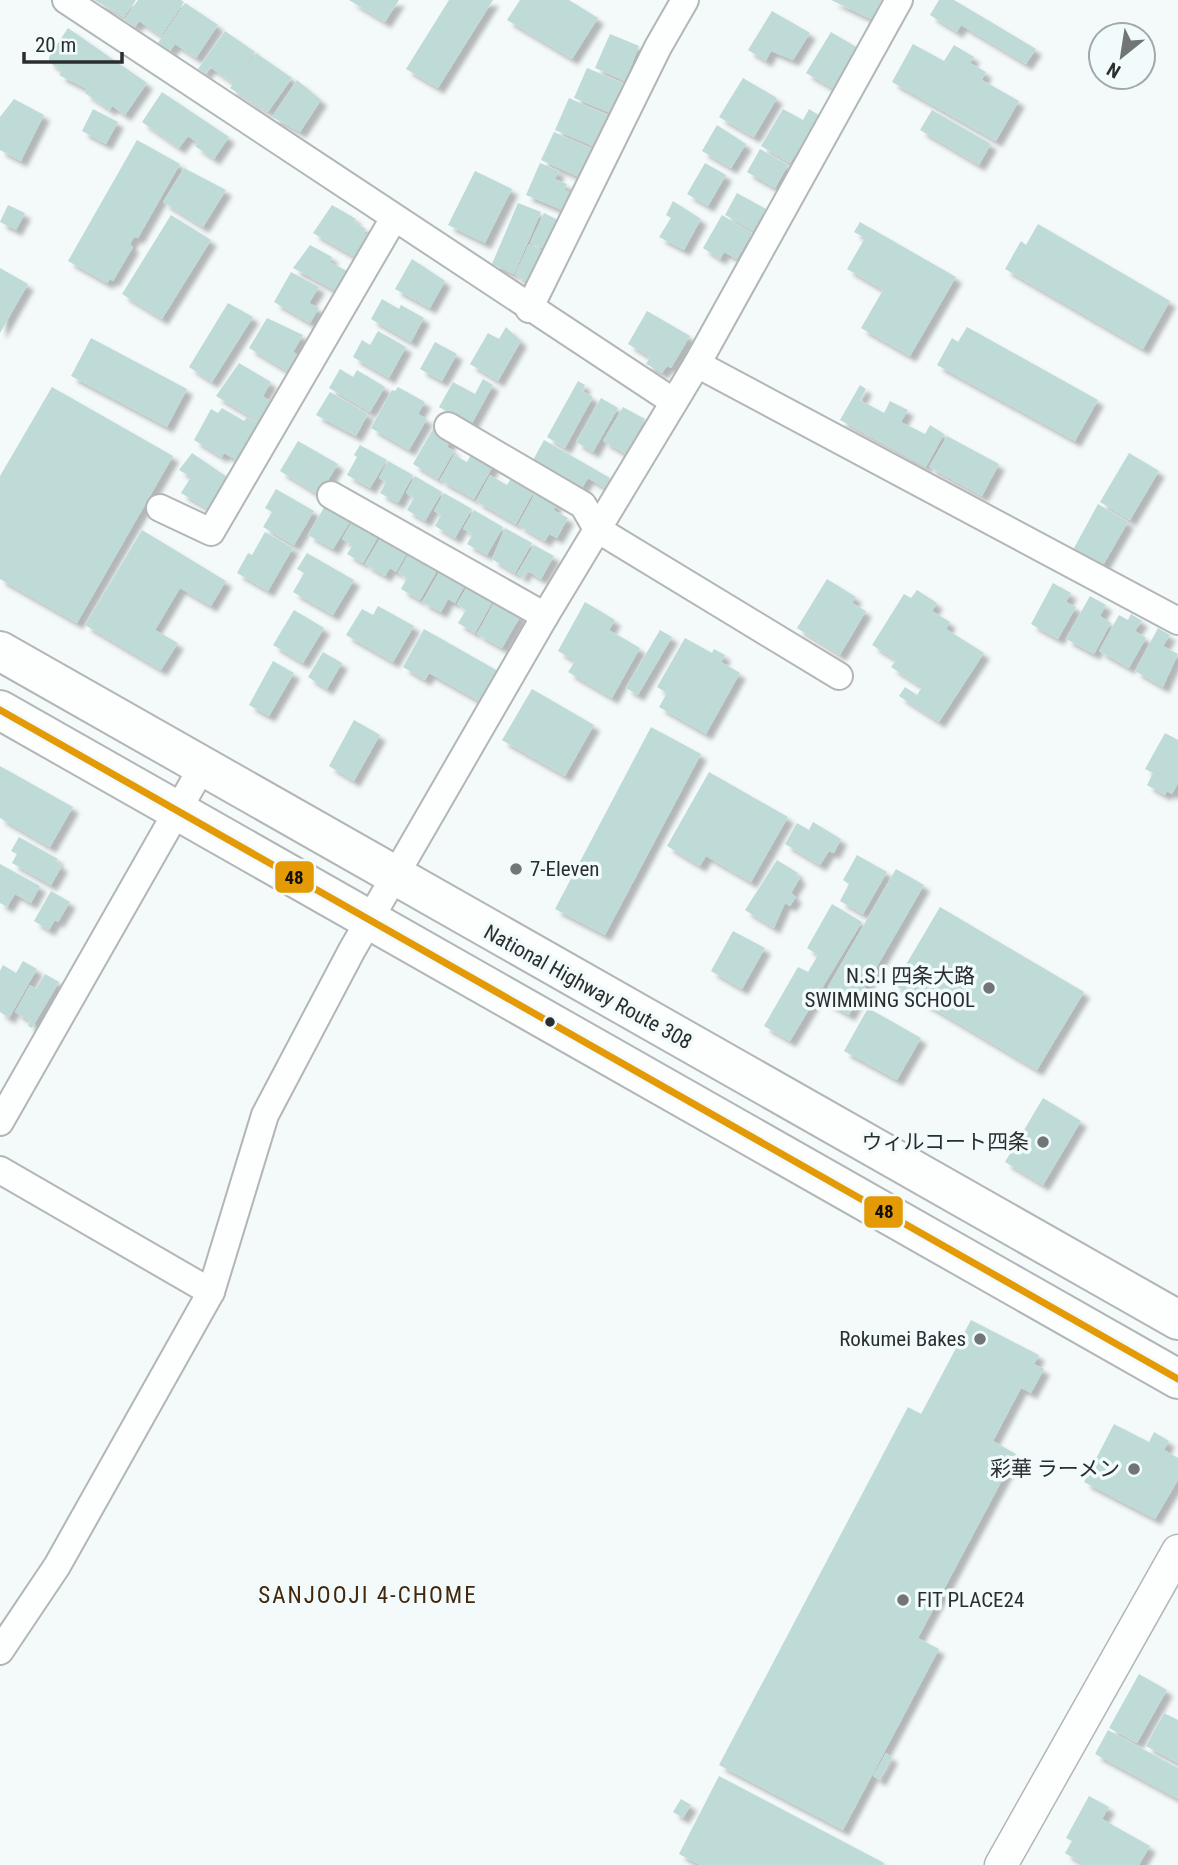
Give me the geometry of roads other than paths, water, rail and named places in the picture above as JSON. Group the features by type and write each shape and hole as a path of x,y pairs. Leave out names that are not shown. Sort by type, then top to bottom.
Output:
{"highway":[{"name":"National Highway Route 308","path":"0,651 204,764 394,877 1178,1320"},
{"path":"0,710 1178,1379"}],"street":[{"path":"66,0 529,309 674,402"},
{"path":"529,309 657,47 685,0"},
{"path":"0,1651 57,1566 211,1292 265,1115 368,921 545,616 697,364 899,0"},
{"path":"160,508 211,532 394,218"},
{"path":"697,364 1178,621"},
{"path":"448,426 583,505 597,529 839,676"},
{"path":"331,495 545,616"},
{"path":"0,1122 204,764"},
{"path":"0,1170 211,1292"},
{"path":"1001,1865 1178,1550"}],"place":[{"name":"7-Eleven","path":"516,869"},
{"name":"N.S.I 四条大路 SWIMMING SCHOOL","path":"989,988"},
{"name":"ウィルコート四条","path":"1043,1142"},
{"name":"Rokumei Bakes","path":"980,1339"},
{"name":"彩華 ラーメン","path":"1134,1469"},
{"name":"FIT PLACE24","path":"903,1600"}],"district":[{"name":"SANJOOJI 4-CHOME","path":"368,1595"}]}
